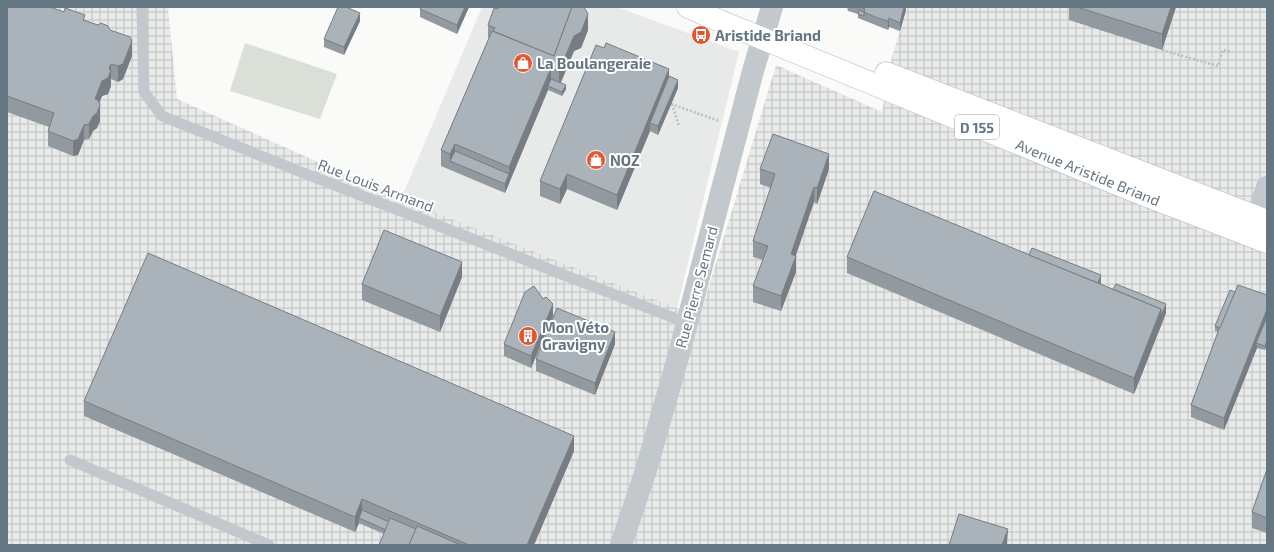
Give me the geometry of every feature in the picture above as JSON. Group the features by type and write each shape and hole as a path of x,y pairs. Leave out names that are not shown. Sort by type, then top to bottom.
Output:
{"main road":[{"name":"Avenue Aristide Briand","path":"688,7 767,24"},
{"name":"Avenue Aristide Briand","path":"709,7 767,24 909,90 1136,181 1261,229"}],"street":[{"name":"Rue Pierre Semard","path":"621,545 646,470 687,323 753,71 767,24"},
{"path":"1261,229 1267,187"}],"lane":[{"name":"Rue Louis Armand","path":"142,7 144,92 162,116 687,323"},
{"path":"70,460 269,545"}],"path":[{"path":"1162,50 1218,66 1223,50 1232,52"},
{"path":"679,126 671,104 719,121 720,114"}],"shaded area":[{"path":"7,7 168,7 177,99 401,199 700,316 776,65 882,112 892,57 907,7 1267,7 1267,545 11,545 7,542"},
{"path":"482,7 617,7 739,52 677,308 401,199"},
{"path":"245,43 337,74 320,119 230,91"}],"building":[{"path":"7,7 50,7 64,12 65,8 85,15 83,20 98,25 101,23 108,26 110,30 130,37 132,41 123,64 118,66 111,64 109,69 111,70 108,78 102,81 95,99 98,100 100,105 97,113 93,116 89,124 84,125 78,139 73,141 48,131 54,113 7,96"},
{"path":"338,7 346,7 360,13 344,47 324,39"},
{"path":"421,7 465,7 457,25 420,9"},
{"path":"498,7 572,7 554,56 493,31 495,28 488,25 494,8 498,9"},
{"path":"572,7 584,7 588,14 581,32 574,36 559,71 551,68 509,167 455,144 450,154 441,150 492,31 554,56"},
{"path":"861,7 904,7 900,23 889,18 888,21 875,17 864,12 865,9"},
{"path":"1077,7 1171,7 1162,34"},
{"path":"859,10 864,12 864,16 858,14"},
{"name":"NOZ","path":"606,43 669,69 617,195 567,174 560,189 540,181 596,45 604,48"},
{"path":"669,76 678,80 658,126 650,123"},
{"path":"551,79 566,85 562,92 548,86"},
{"path":"773,134 829,154 817,188 814,187 791,254 796,256 781,296 753,286 768,246 753,241 775,174 760,169"},
{"path":"455,151 509,174 505,184 450,161"},
{"path":"874,191 1161,309 1134,378 847,257"},
{"path":"384,230 462,262 440,316 362,284"},
{"path":"1032,248 1101,275 1098,283 1029,255"},
{"path":"148,253 574,436 527,545 469,545 362,499 355,517 84,401"},
{"path":"1116,284 1166,304 1161,316 1161,309 1113,289"},
{"path":"1238,285 1267,295 1267,309 1224,418 1191,405 1222,321"},
{"name":"Mon Véto Gravigny","path":"534,286 543,299 546,297 553,304 531,356 504,344 525,292"},
{"path":"1230,290 1235,292 1220,328 1215,326"},
{"path":"557,308 615,332 595,383 536,359"},
{"path":"1267,317 1267,340 1265,346 1256,343"},
{"path":"1267,469 1267,518 1252,512"},
{"path":"362,510 389,522 386,530 359,518"},
{"path":"959,514 1008,529 1002,545 949,545"},
{"path":"390,518 416,529 409,545 379,545"},
{"path":"417,526 461,545 409,545"}],"place":[{"name":"Aristide Briand","path":"701,35"},
{"name":"La Boulangeraie","path":"523,63"},
{"name":"NOZ","path":"596,160"},
{"name":"Mon Véto Gravigny","path":"528,336"}]}
